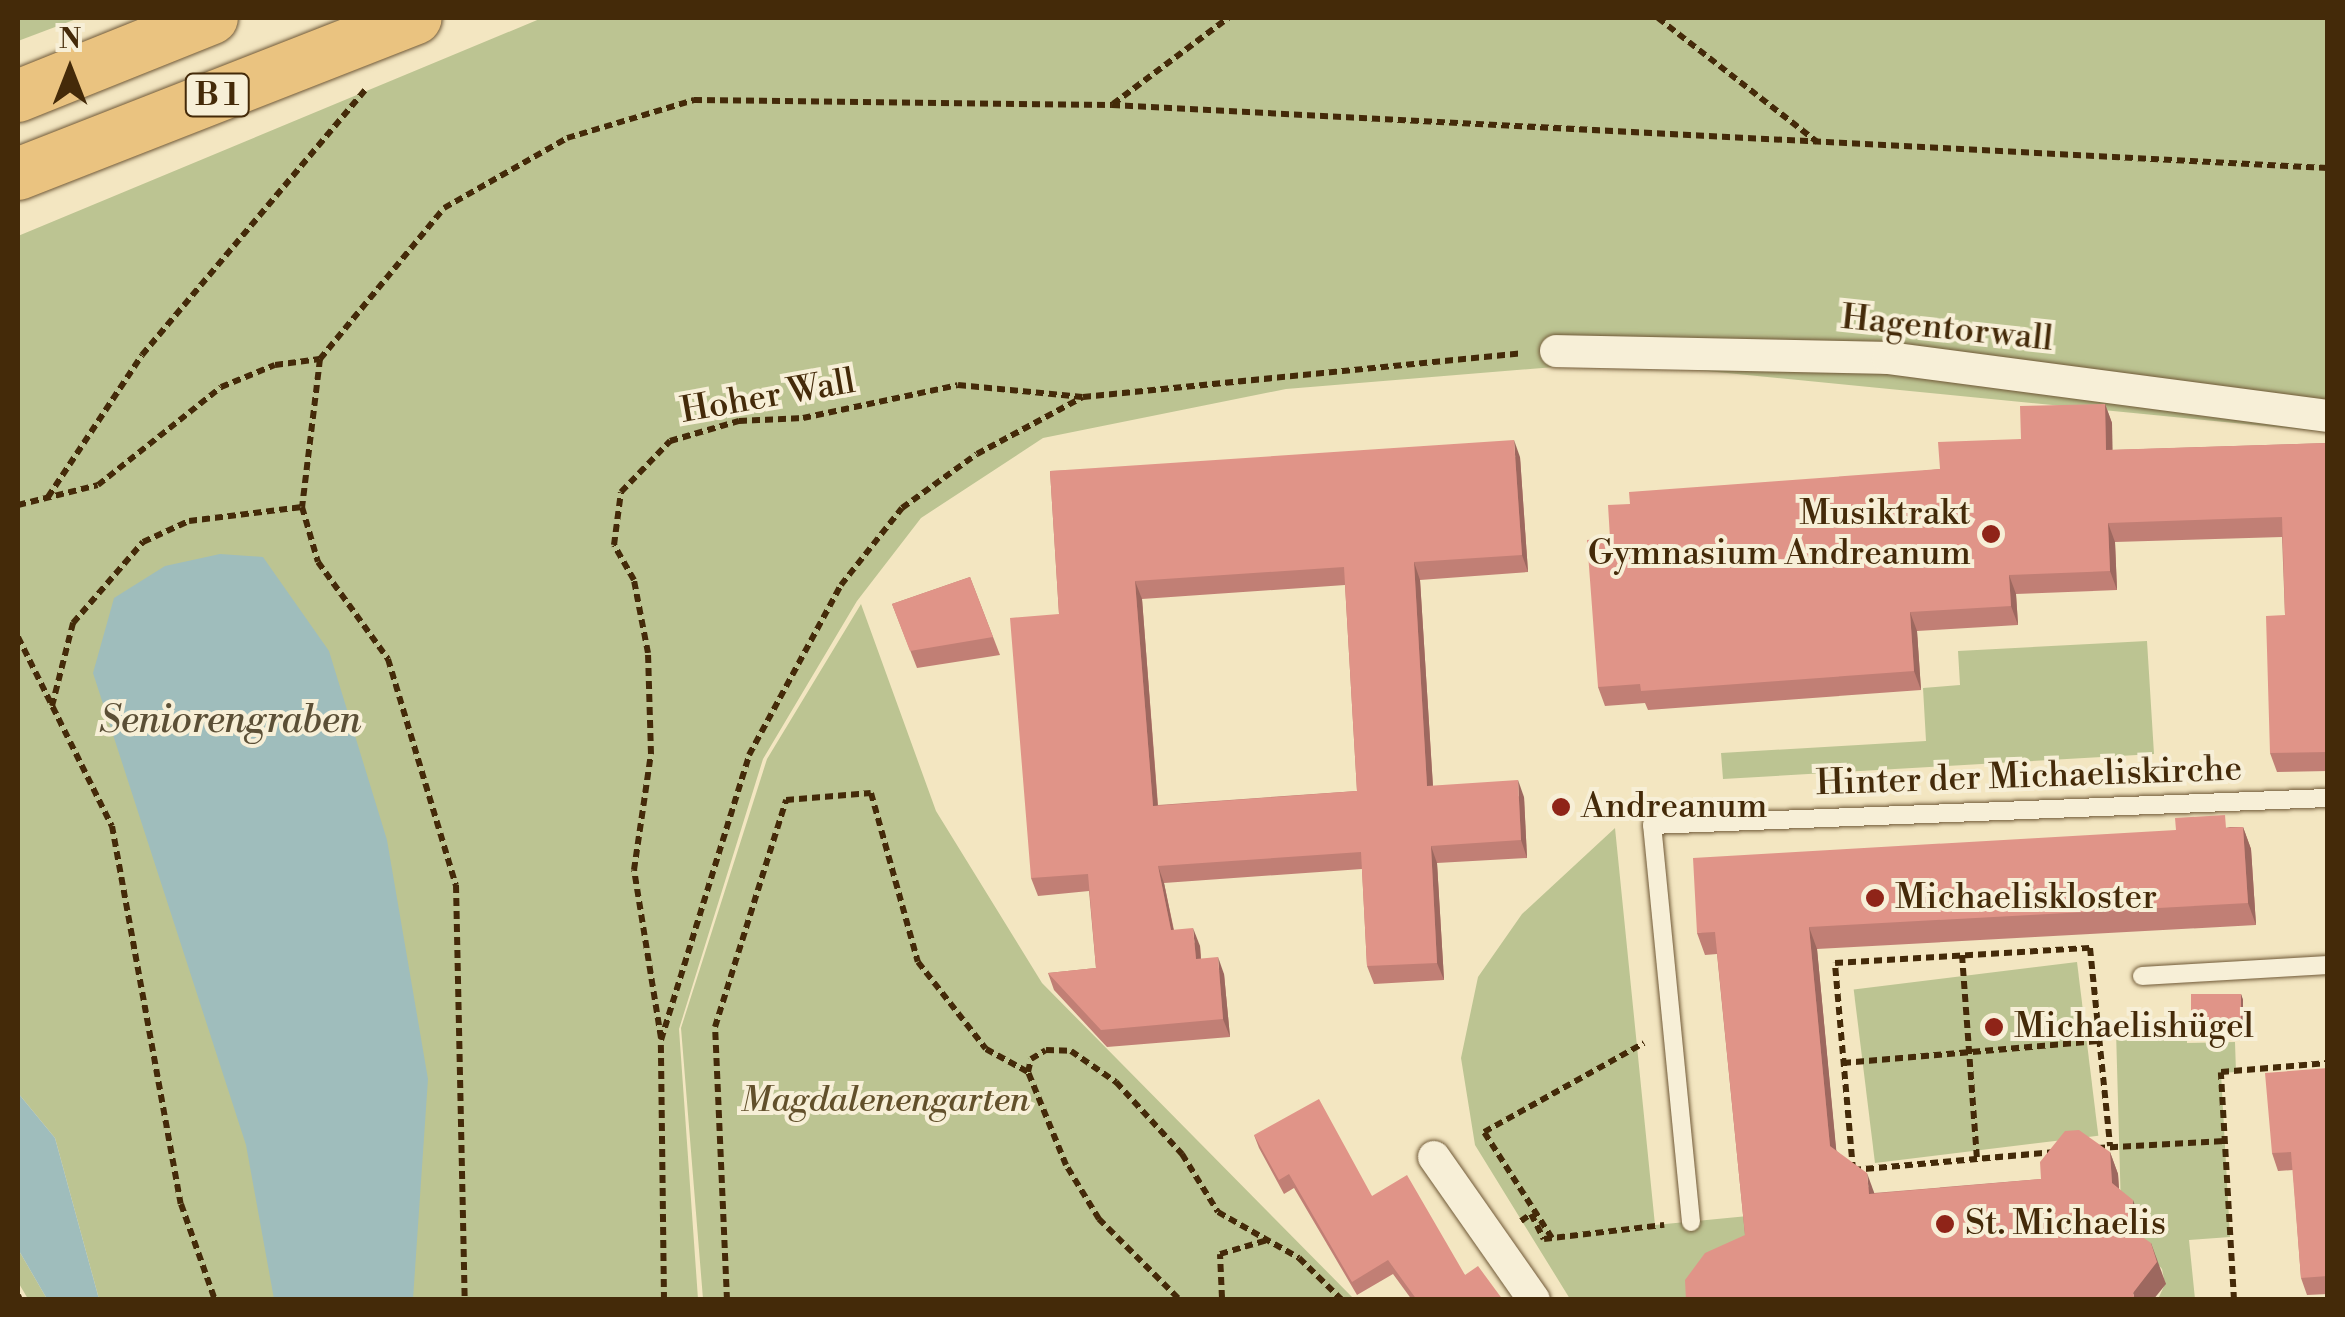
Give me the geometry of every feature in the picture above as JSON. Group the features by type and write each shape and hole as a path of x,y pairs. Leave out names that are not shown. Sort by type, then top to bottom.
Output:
{"main road":[{"name":"B 1","path":"18,96 212,18"},
{"name":"B 1","path":"18,174 416,18"}],"street":[{"name":"Hagentorwall","path":"1556,351 1888,358 2328,416"},
{"path":"1434,1157 1534,1300"}],"lane":[{"name":"Hinter der Michaeliskirche","path":"1690,1222 1652,824 2328,798"},
{"path":"2142,976 2328,964"}],"path":[{"path":"1112,105 1228,18"},
{"path":"1658,18 1818,143"},
{"path":"48,498 142,356 376,77"},
{"path":"465,1300 456,885 388,659 318,562 302,506 320,359 444,208 567,138 694,100 1112,105 2328,168"},
{"name":"Hoher Wall","path":"664,1300 661,1040 634,870 651,754 648,653 634,580 614,544 621,492 670,441 739,420 803,418 958,386 1083,397 1556,351"},
{"path":"18,505 98,485 222,387 275,366 320,359"},
{"name":"Hoher Wall","path":"661,1040 749,755 840,585 902,508 977,454 1083,397"},
{"path":"52,706 74,623 143,542 189,521 302,506"},
{"path":"18,637 112,826 182,1204 215,1300"},
{"path":"727,1300 714,1026 786,800 871,793 918,962 986,1049 1028,1072"},
{"path":"2072,1150 1853,1170 1834,963 2090,948 2110,1146"},
{"path":"1962,955 1977,1159"},
{"path":"1552,1238 1484,1132 1672,1027"},
{"path":"1843,1063 2101,1041"},
{"path":"1178,1298 1099,1219 1066,1165 1028,1072 1031,1059 1046,1050 1070,1051 1116,1082 1182,1154 1218,1212 1268,1239 1342,1300"},
{"path":"2234,1300 2222,1072 2328,1063"},
{"path":"2091,1148 2226,1141"},
{"path":"1532,1214 1544,1239 1690,1222"},
{"path":"814,1300 1222,1299 1220,1254 1268,1239"}],"green space":[{"path":"18,18 79,18 18,41"},
{"path":"542,18 2327,18 2327,432 1616,362 1286,389 1043,438 921,518 857,601 763,759 679,1029 698,1299 99,1299 55,1138 18,1093 18,236"},
{"name":"Magdalenengarten","path":"861,604 936,811 1042,983 1354,1299 703,1299 681,1028 767,759"},
{"path":"2147,641 2154,754 1723,779 1721,753 1926,741 1923,688 1960,685 1958,651"},
{"path":"1615,828 1655,1225 1748,1216 1753,1260 1695,1299 1570,1299 1475,1145 1461,1058 1478,977 1522,914"},
{"path":"2077,962 2098,1136 1875,1163 1854,989"},
{"path":"2187,1028 2187,1043 2235,1042 2236,1072 2221,1073 2230,1237 2189,1240 2195,1299 2158,1299 2165,1284 2162,1269 2137,1239 2140,1218 2121,1209 2116,1031"},
{"path":"18,1249 47,1299 28,1299 18,1282"}],"water":[{"name":"Seniorengraben","path":"220,554 263,557 329,651 387,840 428,1079 413,1299 274,1299 246,1145 93,673 114,598 165,566"},
{"path":"18,1093 55,1138 99,1299 47,1299 18,1249"}],"building":[{"path":"2105,404 2106,450 2328,443 2328,752 2270,753 2266,616 2285,615 2282,517 2108,523 2110,571 2009,575 2011,606 1910,612 1914,671 1641,691 1640,684 1598,687 1587,540 1610,538 1608,505 1630,504 1629,492 1940,469 1938,442 2021,439 2020,406"},
{"path":"1514,440 1522,555 1414,562 1427,786 1518,780 1521,840 1431,846 1437,963 1367,966 1361,852 1158,866 1171,930 1193,928 1196,959 1218,957 1223,1019 1101,1030 1048,973 1096,968 1088,874 1031,878 1010,618 1059,614 1050,471","holes":["1344,567 1357,791 1153,806 1135,581"]},
{"path":"970,577 993,637 910,651 892,604"},
{"path":"2225,815 2226,828 2243,827 2248,903 1809,927 1830,1146 1867,1173 1869,1194 2041,1179 2040,1162 2065,1131 2079,1130 2110,1152 2112,1183 2133,1200 2131,1229 2151,1243 2157,1262 2133,1293 2135,1300 1686,1300 1685,1280 1705,1253 1745,1235 1715,932 1697,933 1693,858 2176,830 2175,818"},
{"path":"2191,994 2241,994 2241,1027 2191,1027"},
{"path":"2328,1068 2328,1276 2301,1278 2291,1152 2272,1153 2265,1073"},
{"path":"1319,1099 1372,1196 1407,1175 1465,1275 1478,1266 1503,1300 1417,1300 1388,1260 1352,1282 1289,1174 1279,1180 1254,1135"}],"place":[{"name":"Musiktrakt Gymnasium Andreanum","path":"1991,534"},
{"name":"Andreanum","path":"1561,807"},
{"name":"Michaeliskloster","path":"1875,898"},
{"name":"Michaelishügel","path":"1994,1027"},
{"name":"St. Michaelis","path":"1945,1224"}]}
